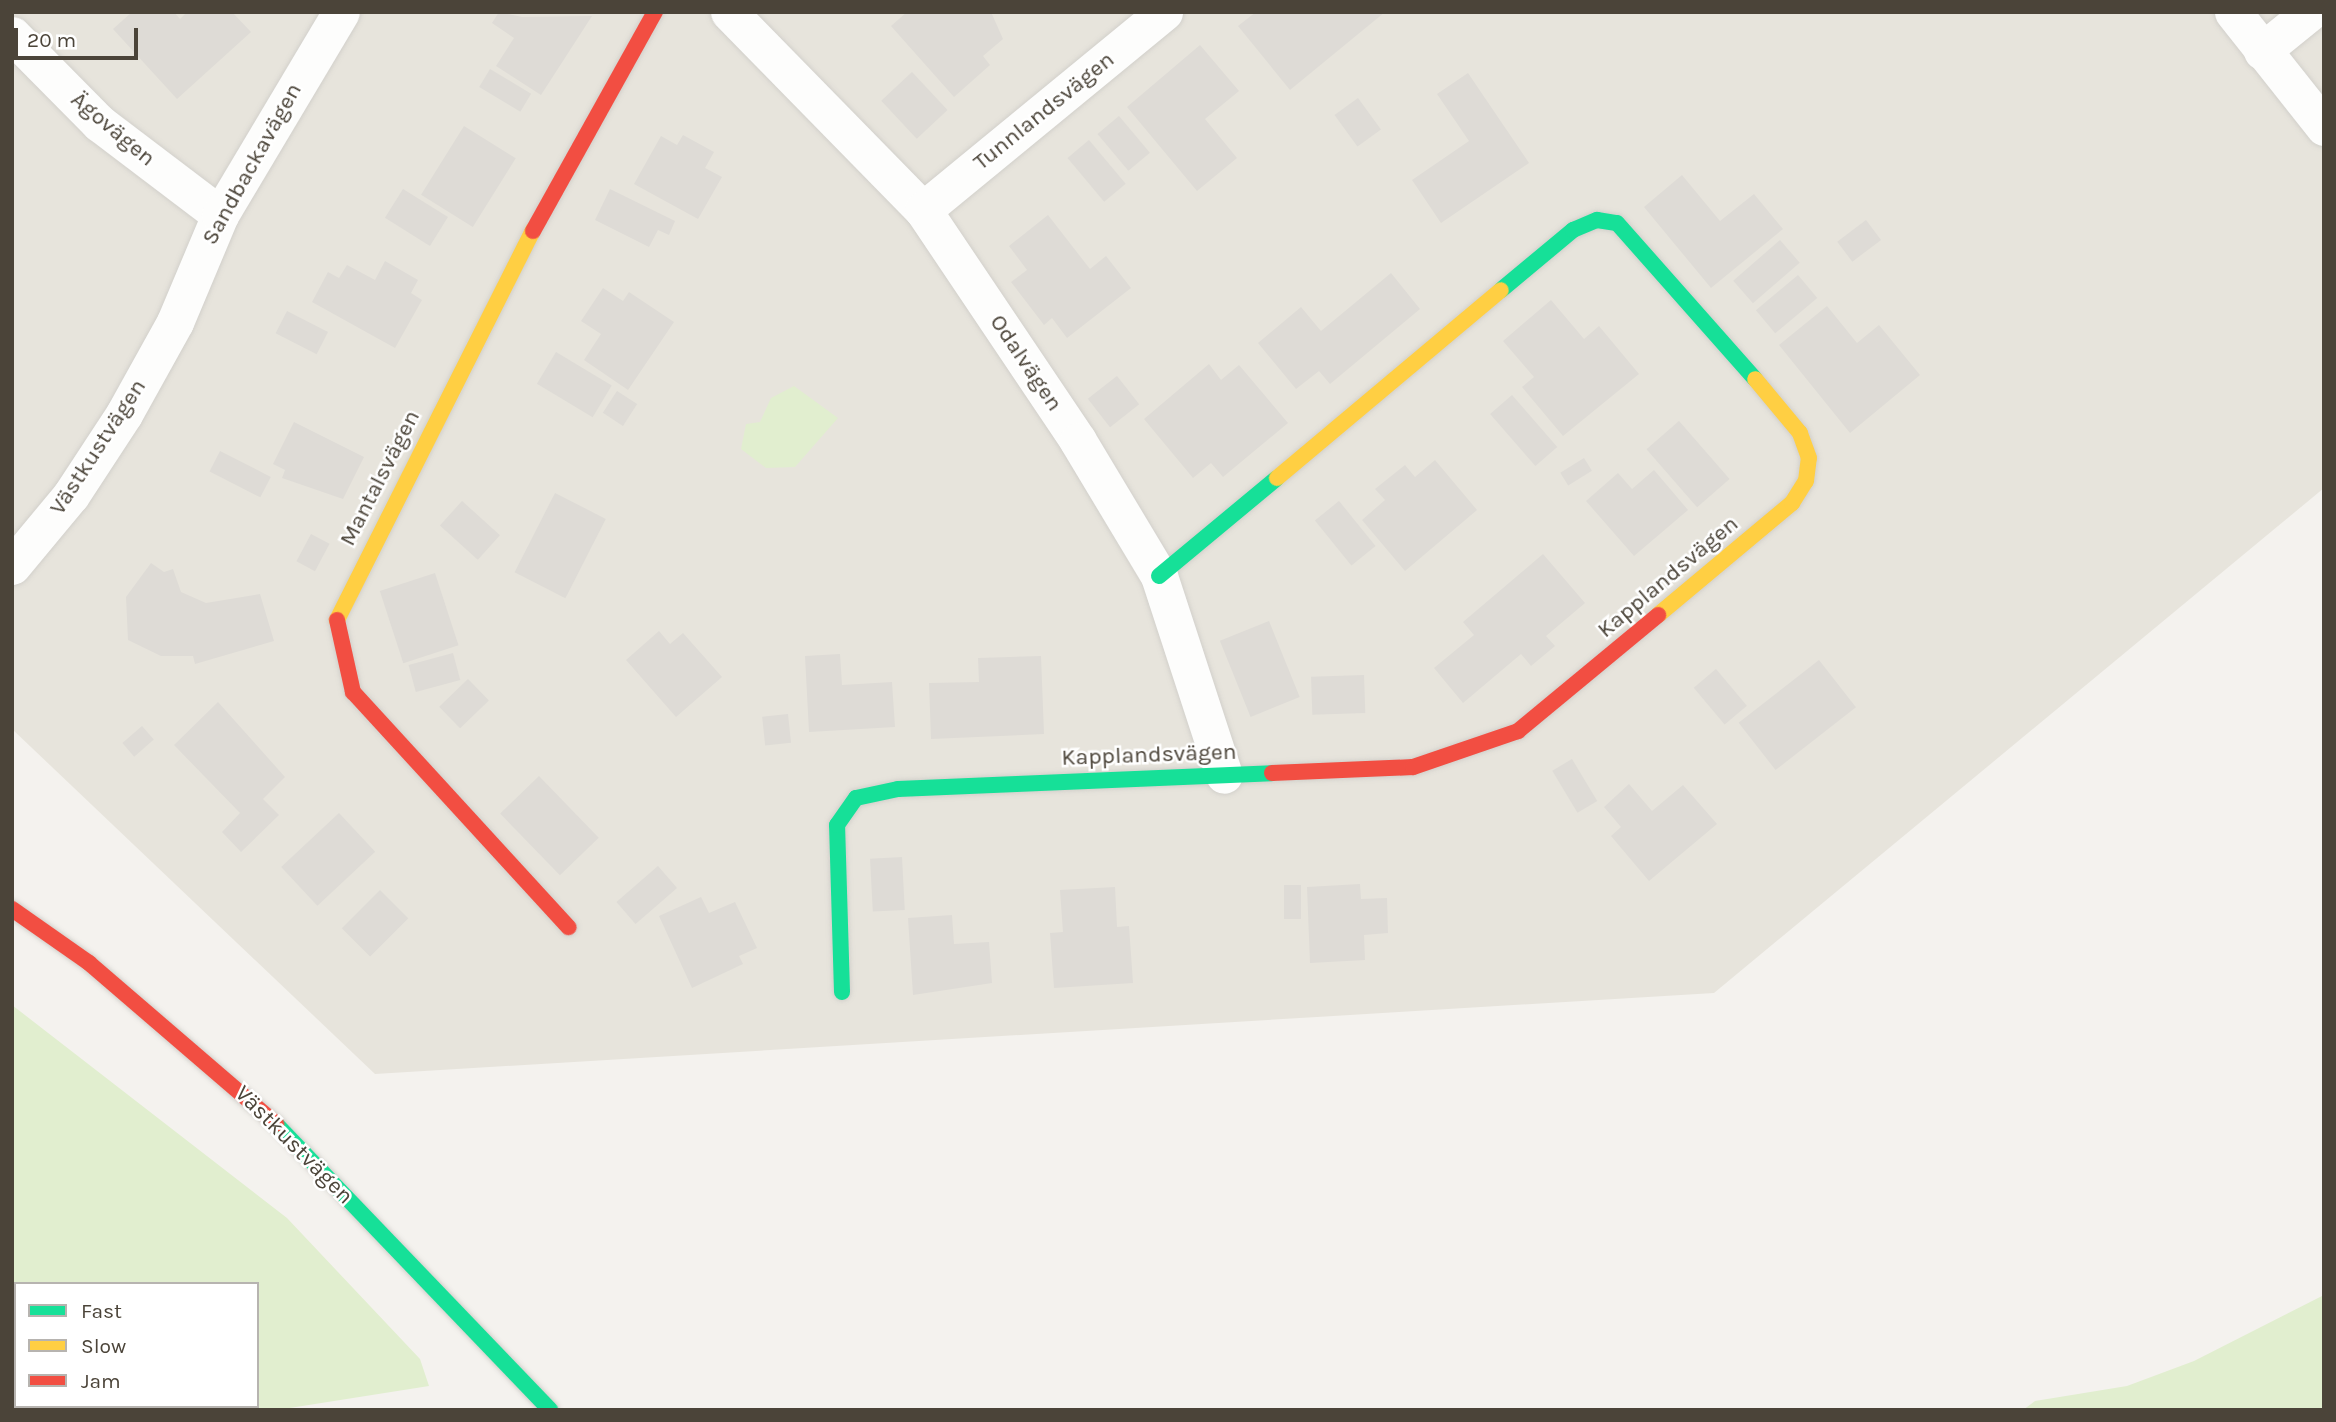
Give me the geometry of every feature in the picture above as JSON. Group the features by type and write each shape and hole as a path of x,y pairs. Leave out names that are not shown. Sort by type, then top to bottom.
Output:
{"street":[{"name":"Sandbackavägen","path":"175,322 220,215 341,12"},
{"name":"Mantalsvägen","path":"568,927 354,692 335,624 504,284 654,12"},
{"name":"Odalvägen","path":"729,12 923,209 1159,576 1224,775"},
{"name":"Tunnlandsvägen","path":"923,209 1164,12"},
{"path":"2233,12 2324,127"},
{"path":"2262,51 2310,12"},
{"name":"Ägovägen","path":"12,35 99,123 220,215"},
{"name":"Kapplandsvägen","path":"842,992 837,825 856,799 898,789 1413,767 1518,732 1792,503 1806,481 1808,458 1800,433 1634,235 1617,223 1597,220 1573,230 1159,576"},
{"name":"Västkustvägen","path":"12,566 71,495 175,322"},
{"name":"Västkustvägen","path":"12,909 99,972 275,1123 550,1410"}],"shaded area":[{"path":"12,12 2324,12 2324,488 1714,993 375,1074 12,729"}],"green space":[{"path":"794,386 838,418 795,467 766,468 741,449 746,424 760,422 771,398"},
{"path":"12,1005 287,1218 420,1359 429,1386 277,1410 12,1410"},
{"path":"2324,1295 2324,1410 2023,1410 2035,1401 2127,1386 2194,1361"}],"building":[{"path":"132,12 174,12 180,19 187,12 232,12 251,32 177,99 113,29"},
{"path":"499,12 522,17 592,16 541,95 496,66 514,38 492,23"},
{"path":"907,12 991,12 1003,39 983,56 990,65 954,97 891,26"},
{"path":"1256,12 1385,12 1290,90 1238,26"},
{"path":"1200,45 1239,91 1205,119 1237,158 1197,191 1127,107"},
{"path":"490,69 531,94 520,112 479,87"},
{"path":"912,72 947,110 917,139 881,101"},
{"path":"1468,73 1529,163 1441,223 1412,180 1469,141 1437,94"},
{"path":"1358,98 1381,130 1357,147 1335,115"},
{"path":"1119,116 1150,153 1128,171 1098,134"},
{"path":"464,126 516,158 473,227 421,195"},
{"path":"683,135 714,152 705,168 722,177 698,219 634,184 661,136 677,145"},
{"path":"1089,140 1126,184 1104,202 1068,158"},
{"path":"1682,175 1720,221 1754,194 1783,229 1711,288 1644,207"},
{"path":"403,189 448,217 430,246 385,218"},
{"path":"610,189 675,221 669,235 658,230 649,247 595,220"},
{"path":"1048,215 1090,269 1106,256 1131,288 1067,338 1052,318 1044,325 1011,282 1027,270 1009,246"},
{"path":"1866,220 1881,240 1852,262 1837,242"},
{"path":"1780,240 1800,263 1753,303 1733,281"},
{"path":"385,261 418,280 411,293 422,300 395,348 312,302 328,272 339,278 347,265 375,280"},
{"path":"1391,273 1420,309 1330,384 1319,371 1296,389 1258,343 1301,307 1321,331"},
{"path":"1798,275 1817,298 1775,333 1756,310"},
{"path":"603,288 623,301 629,292 674,322 628,390 584,360 601,334 581,321"},
{"path":"1551,300 1584,339 1599,326 1639,374 1563,436 1522,387 1534,377 1503,341"},
{"path":"1827,306 1857,343 1879,325 1920,375 1850,433 1779,345"},
{"path":"287,311 328,332 317,354 276,333"},
{"path":"556,352 612,385 593,417 537,384"},
{"path":"1209,364 1221,380 1239,365 1288,423 1223,477 1211,463 1193,478 1144,419"},
{"path":"1117,376 1139,404 1110,427 1088,399"},
{"path":"617,391 637,404 623,426 603,413"},
{"path":"1512,395 1557,447 1535,466 1490,414"},
{"path":"1679,421 1730,479 1697,507 1647,449"},
{"path":"294,422 364,457 343,499 282,478 285,470 273,464"},
{"path":"220,451 271,477 260,497 210,471"},
{"path":"1584,458 1592,471 1568,486 1560,473"},
{"path":"1435,460 1477,510 1405,571 1362,520 1385,500 1375,489 1405,465 1415,477"},
{"path":"1654,470 1688,510 1634,556 1586,501 1618,473 1632,489"},
{"path":"555,493 606,519 565,598 515,572"},
{"path":"462,501 500,535 478,560 440,526"},
{"path":"1339,501 1376,546 1351,566 1315,521"},
{"path":"311,534 330,544 315,571 296,561"},
{"path":"1543,554 1585,603 1546,636 1555,646 1531,666 1521,654 1463,703 1434,668 1474,635 1463,622"},
{"path":"151,563 164,572 173,569 181,592 206,603 260,594 274,641 195,664 193,656 161,656 128,640 126,597"},
{"path":"435,573 458,645 403,663 380,591"},
{"path":"1269,621 1300,697 1251,717 1220,641"},
{"path":"659,631 670,644 683,633 722,677 676,717 626,660"},
{"path":"453,653 460,680 416,692 409,665"},
{"path":"840,654 842,685 892,682 895,727 809,732 805,656"},
{"path":"1041,656 1044,734 931,739 929,683 979,682 978,658"},
{"path":"1819,660 1856,707 1776,770 1739,723"},
{"path":"1716,669 1747,706 1725,724 1694,688"},
{"path":"1364,675 1365,713 1312,715 1311,677"},
{"path":"468,679 489,701 460,728 439,707"},
{"path":"218,702 285,777 263,799 279,815 241,852 222,832 240,813 174,745"},
{"path":"788,714 791,743 765,746 762,717"},
{"path":"142,726 154,740 134,757 122,743"},
{"path":"1572,759 1597,801 1578,813 1552,771"},
{"path":"539,776 599,838 560,875 500,814"},
{"path":"1629,784 1652,811 1683,785 1717,824 1649,881 1611,836 1621,827 1604,807"},
{"path":"339,813 375,852 317,906 281,867"},
{"path":"902,857 905,910 873,912 870,859"},
{"path":"658,866 677,888 636,924 616,902"},
{"path":"1360,884 1361,899 1387,898 1388,933 1364,935 1365,960 1310,963 1307,887"},
{"path":"1284,885 1301,885 1301,919 1284,919"},
{"path":"1115,887 1117,927 1129,926 1133,983 1054,988 1050,933 1063,932 1060,890"},
{"path":"380,890 408,918 370,956 342,928"},
{"path":"701,897 709,913 735,902 757,948 739,956 743,964 692,988 659,916"},
{"path":"952,915 954,944 989,942 992,983 913,995 908,918"}],"traffic: fast":[{"path":"1501,290 1573,230 1597,220 1617,223 1755,379"},
{"path":"1159,576 1277,478"},
{"path":"842,992 837,825 856,798 898,789 1272,773"},
{"path":"276,1124 550,1410"}],"traffic: slow":[{"path":"337,620 533,231"},
{"path":"1277,478 1501,290"},
{"path":"1658,615 1792,503 1806,481 1809,458 1800,433 1755,379"}],"traffic: jam":[{"path":"533,231 655,12"},
{"path":"1272,773 1413,767 1518,731 1658,615"},
{"path":"337,620 353,692 568,927"},
{"path":"12,909 89,963 276,1124"}]}
